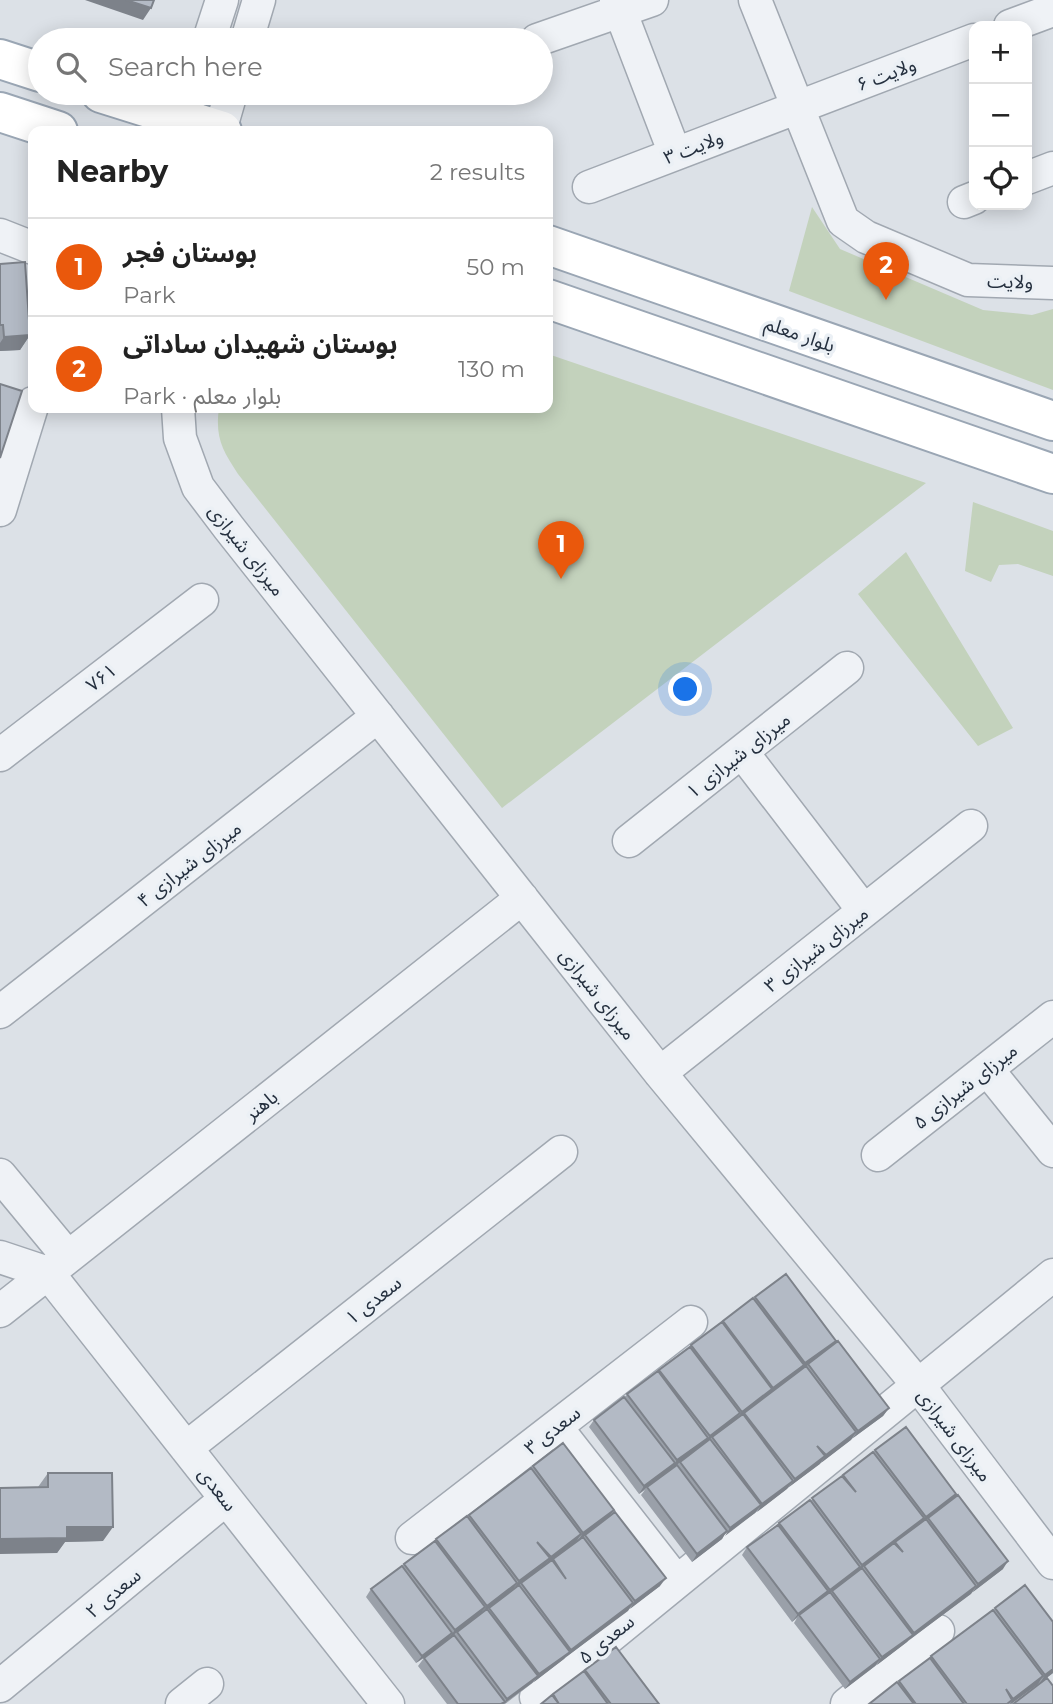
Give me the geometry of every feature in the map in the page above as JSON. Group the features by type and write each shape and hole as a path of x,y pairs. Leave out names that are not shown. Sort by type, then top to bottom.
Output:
{"main road":[{"path":"0,59 28,68"},
{"path":"146,105 184,115 209,126"},
{"path":"0,112 43,126"},
{"name":"بلوار معلم","path":"553,248 1053,421"},
{"path":"553,301 1053,474"}],"street":[{"path":"213,28 222,0"},
{"path":"251,28 260,0"},
{"path":"553,33 618,6 652,0"},
{"path":"755,0 797,108"},
{"path":"618,6 675,154"},
{"path":"1023,21 1053,10"},
{"name":"ولایت ۶","path":"797,108 969,43"},
{"path":"221,126 228,105"},
{"name":"ولایت ۳","path":"589,187 797,108"},
{"name":"ولایت","path":"797,108 843,221 866,237 968,281 1053,282"},
{"path":"1032,175 1053,168"},
{"path":"0,235 28,246"},
{"path":"0,510 30,413"},
{"name":"میرزای شیرازی","path":"178,413 180,438 198,487 660,1073 918,1385 1053,1563"},
{"name":"۷۶۱","path":"0,755 202,600"},
{"name":"میرزای شیرازی ۱","path":"629,841 848,668"},
{"name":"میرزای شیرازی ۴","path":"0,1012 378,716"},
{"path":"742,752 864,911"},
{"name":"میرزای شیرازی ۳","path":"660,1073 971,825"},
{"name":"باهنر","path":"0,1311 522,898"},
{"name":"میرزای شیرازی ۵","path":"878,1155 1053,1017"},
{"path":"987,1069 1053,1150"},
{"name":"سعدی ۱","path":"186,1448 561,1152"},
{"name":"سعدی","path":"0,1175 58,1265 186,1448 388,1704"},
{"path":"0,1257 58,1265"},
{"name":"سعدی ۵","path":"536,1697 1053,1275"},
{"name":"سعدی ۳","path":"412,1538 691,1322"},
{"path":"556,1427 677,1582"},
{"name":"سعدی ۲","path":"0,1686 226,1499"},
{"path":"846,1704 938,1631"},
{"path":"182,1704 208,1684"}],"green space":[{"path":"812,207 840,249 983,310 1032,315 1053,309 1053,390 789,291"},
{"path":"553,356 926,483 502,808 238,474 221,443 219,413 553,413"},
{"path":"973,502 1053,531 1053,576 1018,564 999,565 991,582 965,571"},
{"path":"906,552 1013,728 978,746 858,594"}],"building":[{"path":"126,0 154,0 151,8"},
{"path":"25,262 28,335 4,337 3,325 0,325 0,264"},
{"path":"0,384 22,391 0,458"},
{"path":"786,1274 836,1341 805,1363 755,1297"},
{"path":"753,1298 804,1365 773,1388 723,1321"},
{"path":"722,1322 772,1389 742,1412 691,1345"},
{"path":"838,1341 889,1408 858,1431 808,1364"},
{"path":"690,1347 740,1413 710,1436 659,1370"},
{"path":"806,1366 856,1432 826,1455 817,1446 825,1456 795,1479 744,1413"},
{"path":"658,1371 708,1438 677,1460 627,1394"},
{"path":"624,1397 675,1463 644,1486 594,1420"},
{"path":"743,1414 793,1481 762,1504 712,1437"},
{"path":"906,1427 956,1494 926,1517 875,1450"},
{"path":"710,1439 761,1505 730,1528 680,1462"},
{"path":"563,1443 614,1510 583,1533 533,1466"},
{"path":"873,1452 924,1518 862,1565 812,1498 842,1476 856,1492 843,1475"},
{"path":"677,1465 727,1531 697,1554 647,1487"},
{"path":"531,1468 581,1534 551,1557 537,1542 550,1558 519,1581 469,1515"},
{"path":"48,1473 112,1473 113,1527 67,1527 67,1538 0,1539 0,1488 48,1487"},
{"path":"958,1495 1008,1561 978,1584 928,1518"},
{"path":"810,1500 860,1567 830,1590 779,1523"},
{"path":"615,1512 666,1578 635,1601 585,1535"},
{"path":"467,1516 517,1583 487,1606 436,1539"},
{"path":"926,1519 976,1586 914,1633 864,1566 894,1543 903,1552 895,1542"},
{"path":"778,1525 828,1591 798,1614 747,1547"},
{"path":"583,1537 633,1603 571,1650 521,1583 552,1560 566,1579 553,1559"},
{"path":"435,1541 485,1607 455,1630 404,1564"},
{"path":"402,1566 452,1633 422,1656 371,1589"},
{"path":"862,1568 913,1635 882,1657 832,1591"},
{"path":"519,1585 570,1652 539,1674 489,1608"},
{"path":"1025,1585 1053,1622 1053,1669 1045,1675 995,1608"},
{"path":"830,1592 880,1659 850,1682 799,1615"},
{"path":"487,1609 538,1676 507,1699 457,1632"},
{"path":"993,1610 1043,1676 1013,1699 1006,1689 1012,1700 1007,1704 967,1704 931,1656"},
{"path":"454,1635 505,1702 458,1704 424,1658"},
{"path":"616,1647 659,1704 611,1704 585,1670"},
{"path":"930,1658 964,1704 916,1704 899,1681"},
{"path":"584,1671 608,1704 559,1704 553,1694"},
{"path":"1047,1678 1053,1686 1053,1704 1013,1704"},
{"path":"897,1682 914,1704 869,1704"},
{"path":"552,1695 559,1704 541,1704"}],"place":[{"name":"بوستان شهیدان ساداتی","path":"886,300"},
{"name":"بوستان فجر","path":"561,579"}]}
